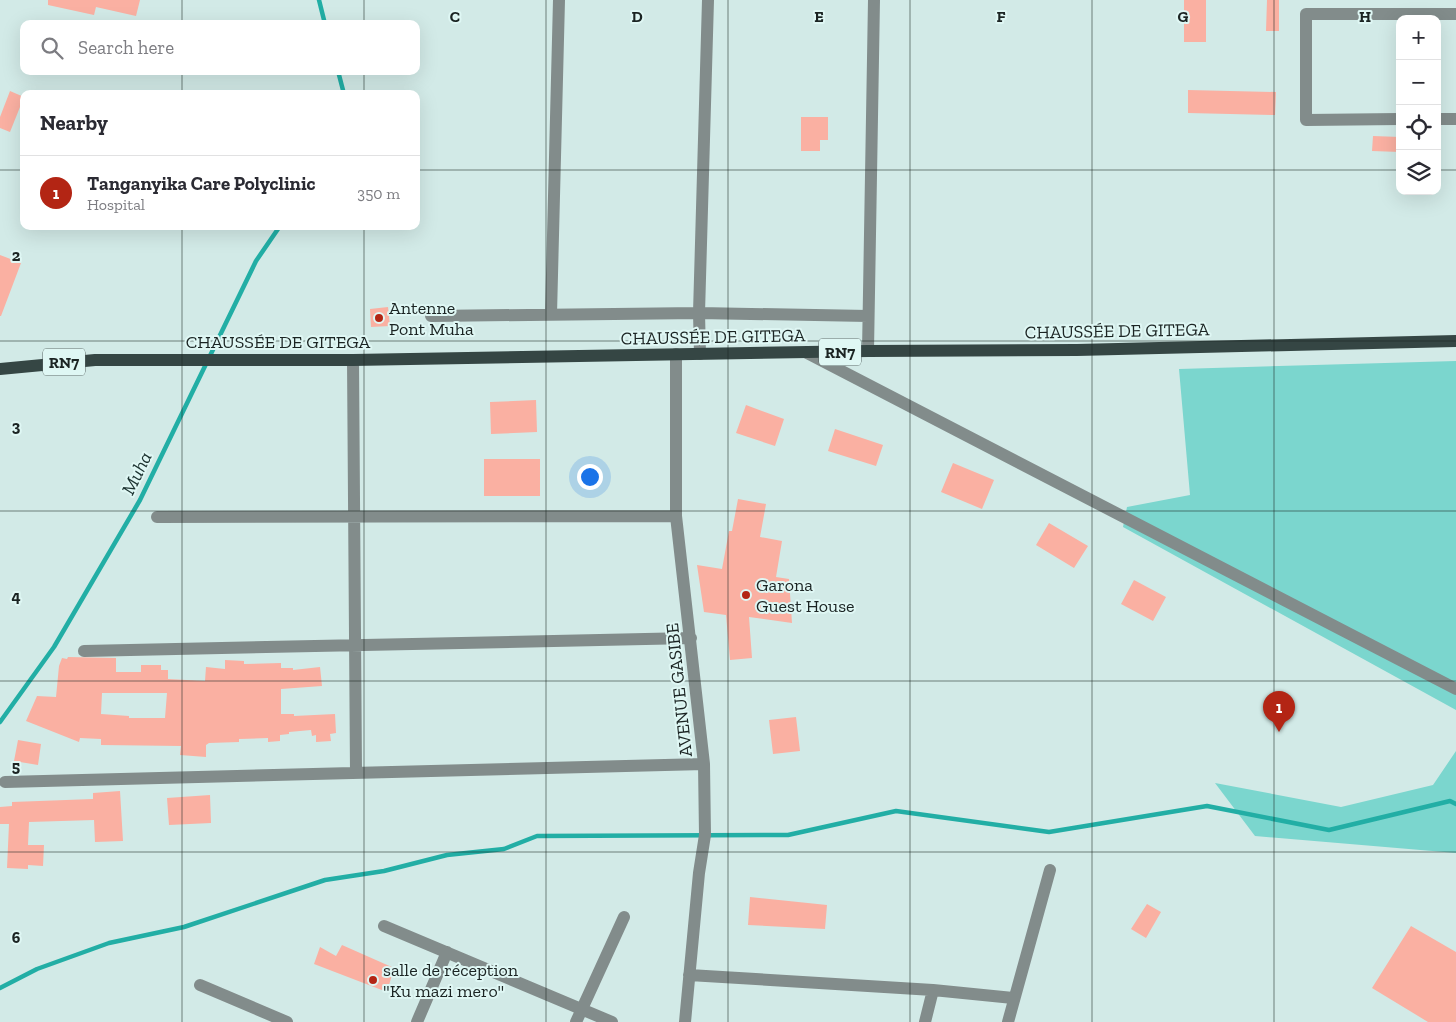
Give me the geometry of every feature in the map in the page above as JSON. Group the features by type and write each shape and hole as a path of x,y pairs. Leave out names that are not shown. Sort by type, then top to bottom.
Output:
{"main road":[{"name":"CHAUSSÉE DE GITEGA","path":"0,369 95,360 352,360 676,354 807,354 868,351 1077,350 1456,341"}],"street":[{"path":"551,314 559,0"},
{"path":"700,354 698,312 708,0"},
{"path":"868,351 874,0"},
{"path":"1396,119 1306,120 1306,14 1456,14"},
{"path":"1441,119 1456,119"},
{"path":"431,316 698,312 868,316"},
{"name":"AVENUE GASIBE","path":"676,354 676,516 704,764 705,836 685,1022"},
{"path":"807,354 1456,689"},
{"path":"352,360 356,773"},
{"path":"157,517 676,516"},
{"path":"84,651 691,638"},
{"path":"5,782 704,764"},
{"path":"1008,1022 1013,998 1050,870"},
{"path":"576,1022 624,917"},
{"path":"384,926 612,1022"},
{"path":"417,1022 447,952"},
{"path":"689,976 933,990 1013,998"},
{"path":"200,985 287,1022"},
{"path":"925,1022 933,990"}],"shaded area":[{"path":"1456,361 1456,710 1123,527 1127,507 1190,495 1179,369"},
{"path":"1456,751 1456,853 1255,836 1215,783 1341,807 1433,785"}],"building":[{"path":"48,0 140,0 136,16 96,7 94,15 48,5"},
{"path":"1184,0 1206,0 1206,42 1184,42"},
{"path":"1267,0 1279,0 1279,31 1266,31"},
{"path":"1188,90 1276,92 1275,115 1188,113"},
{"path":"10,91 20,95 20,107 10,132 0,128 0,117"},
{"path":"801,117 828,117 828,140 820,140 820,151 801,151"},
{"path":"1373,136 1396,137 1396,152 1372,151"},
{"path":"0,255 21,263 1,316 0,316"},
{"path":"388,307 390,326 371,327 370,309"},
{"path":"536,400 537,432 491,434 490,402"},
{"path":"746,405 784,419 775,446 736,433"},
{"path":"835,429 883,445 876,466 828,451"},
{"path":"484,459 540,459 540,496 484,496"},
{"path":"953,463 994,480 982,509 941,492"},
{"path":"738,499 766,504 760,537 782,541 776,577 789,579 792,623 749,617 752,658 730,660 726,615 704,612 697,565 722,569 729,531 732,531"},
{"path":"1049,523 1088,546 1074,568 1036,545"},
{"path":"1134,580 1166,597 1153,621 1121,604"},
{"path":"68,657 116,658 116,672 141,672 141,665 161,665 161,670 168,670 168,679 205,681 206,667 225,669 225,660 244,661 244,664 281,663 281,668 293,668 293,670 320,667 322,686 281,689 281,714 294,714 294,716 335,714 336,733 330,734 331,741 316,742 316,735 312,736 311,730 289,732 289,734 280,735 280,741 268,742 268,738 239,739 239,742 209,743 206,745 206,757 180,755 181,746 101,745 101,739 80,738 79,742 26,721 37,696 56,697 59,666 62,658 67,659","holes":["102,693 167,693 165,718 129,718 129,716 101,714"]},
{"path":"796,717 800,751 773,754 769,720"},
{"path":"18,740 41,744 38,765 14,761"},
{"path":"120,791 123,841 95,842 94,820 29,822 28,845 44,845 43,866 28,865 28,869 7,868 9,824 0,824 0,807 12,806 12,802 93,799 93,793"},
{"path":"210,795 211,823 169,825 167,798"},
{"path":"750,897 827,905 825,929 748,925"},
{"path":"1147,904 1161,912 1146,938 1131,929"},
{"path":"1411,926 1456,952 1456,1022 1428,1022 1372,988"},
{"name":"salle de réception \"Ku mazi mero\"","path":"342,945 394,968 387,992 314,964 320,947 336,956"}],"waterway":[{"name":"Muha","path":"319,0 324,20"},
{"name":"Muha","path":"339,75 343,90"},
{"name":"Muha","path":"0,722 54,647 140,500 256,261 277,230"},
{"path":"0,988 37,969 109,943 184,927 325,880 384,871 447,855 504,849 537,836 788,835 896,811 1049,832 1207,806 1329,830 1450,801 1456,804"}],"place":[{"name":"Antenne Pont Muha","path":"379,318"},
{"name":"Garona Guest House","path":"746,595"},
{"name":"Tanganyika Care Polyclinic","path":"1279,732"},
{"name":"salle de réception \"Ku mazi mero\"","path":"373,980"}]}
